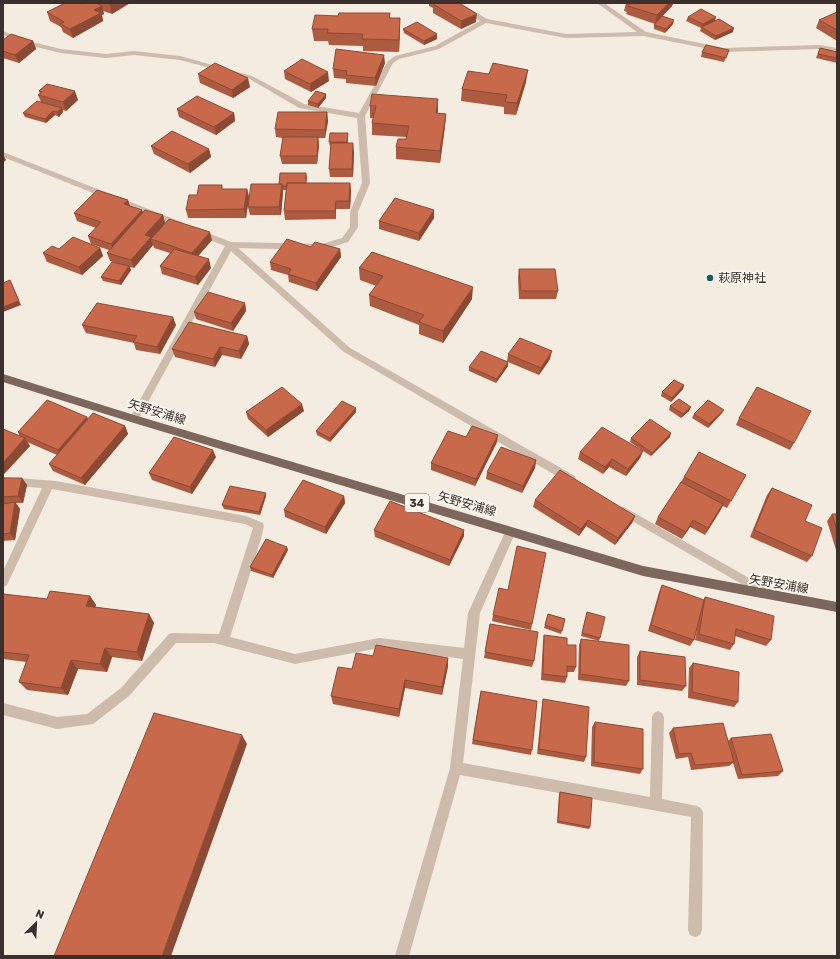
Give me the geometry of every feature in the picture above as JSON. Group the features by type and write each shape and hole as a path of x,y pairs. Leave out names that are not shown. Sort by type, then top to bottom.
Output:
{"main road":[{"name":"矢野安浦線","path":"3,378 134,419 643,571 837,607"}],"street":[{"path":"455,3 485,21 566,36 644,34 724,50 820,47 837,50"},
{"path":"600,3 644,34"},
{"path":"230,245 322,247 345,240 354,227 354,212 366,183 361,116 390,62 397,57 437,48 485,21"},
{"path":"3,33 30,44 61,51 106,56 134,53 180,58 250,77 302,106 361,116"},
{"path":"3,154 230,245 347,350 579,484"},
{"path":"134,419 230,245"},
{"path":"3,482 49,485 246,520 259,526 223,640"},
{"path":"3,582 49,485"},
{"path":"613,504 770,595"},
{"path":"402,956 456,768 474,613 511,531"},
{"path":"3,710 57,723 89,720 125,692 173,638 214,638 295,659 379,643 469,654"},
{"path":"656,805 658,717"},
{"path":"456,768 697,812 694,930"}],"building":[{"path":"65,3 96,3 102,6 94,10 101,13 70,29 60,24 64,22 47,12"},
{"path":"459,3 477,14 461,21 433,4"},
{"path":"627,3 669,3 657,15 628,6 630,4"},
{"path":"701,9 716,17 703,24 688,17"},
{"path":"837,12 837,30 819,20"},
{"path":"339,13 390,13 389,18 400,18 399,40 362,39 363,34 327,33 328,29 312,29 315,15 338,16"},
{"path":"662,16 674,20 666,29 654,25"},
{"path":"719,19 734,28 716,36 701,27"},
{"path":"417,22 437,34 424,41 403,29"},
{"path":"11,34 33,41 15,55 3,51 3,40"},
{"path":"706,45 729,50 726,58 702,52"},
{"path":"820,48 837,52 837,58 818,54"},
{"path":"336,49 384,55 375,78 346,75 347,71 333,69"},
{"path":"302,59 328,72 310,84 284,71"},
{"path":"215,63 248,78 232,90 198,74"},
{"path":"493,63 528,70 517,103 505,102 507,95 462,89 468,71 489,74"},
{"path":"47,84 75,91 63,102 38,95 42,92 39,91"},
{"path":"316,91 326,94 318,104 308,101"},
{"path":"372,94 438,99 436,113 446,114 440,151 396,147 398,139 406,139 409,126 372,123 376,106 370,106"},
{"path":"197,96 234,113 214,127 177,109"},
{"path":"37,101 62,108 57,112 53,111 45,119 23,113"},
{"path":"278,112 327,112 325,130 275,129"},
{"path":"172,131 209,149 188,164 151,146"},
{"path":"330,133 348,133 347,142 329,142"},
{"path":"283,137 318,137 317,156 280,156"},
{"path":"331,143 353,143 352,169 329,169"},
{"path":"280,173 306,173 306,183 287,183 287,186 282,186 282,184 279,184"},
{"path":"287,183 350,183 349,201 336,201 335,211 284,211"},
{"path":"251,184 282,184 279,207 248,207"},
{"path":"199,185 222,185 222,189 247,189 244,209 186,210 189,195 197,195"},
{"path":"97,190 128,200 124,204 142,210 111,244 88,236 101,222 74,213"},
{"path":"395,198 434,210 419,233 379,221"},
{"path":"145,210 163,215 145,235 151,237 131,260 107,253"},
{"path":"169,219 210,232 192,253 151,239"},
{"path":"73,237 100,248 79,267 43,253 52,246 59,249"},
{"path":"287,239 311,247 315,242 340,249 316,283 288,274 291,269 270,262"},
{"path":"174,249 209,259 195,277 160,266"},
{"path":"372,252 473,287 443,331 419,322 424,315 369,295 383,276 359,268"},
{"path":"112,262 129,266 119,281 101,277"},
{"path":"519,269 555,269 558,291 521,291"},
{"path":"10,280 19,301 3,307 3,283"},
{"path":"208,292 245,303 231,323 194,312"},
{"path":"97,303 173,317 157,347 133,342 137,336 82,325"},
{"path":"189,322 247,336 239,351 220,347 213,359 172,349"},
{"path":"520,338 552,351 541,368 508,354"},
{"path":"481,351 508,362 497,379 469,367"},
{"path":"674,380 684,385 672,398 662,392"},
{"path":"282,387 302,404 266,430 246,412"},
{"path":"757,387 811,411 794,443 739,418"},
{"path":"679,399 691,407 683,414 670,406"},
{"path":"47,400 87,417 58,450 18,432"},
{"path":"708,400 724,410 709,424 694,414"},
{"path":"342,401 356,408 330,438 316,431"},
{"path":"93,413 125,426 81,478 49,464"},
{"path":"650,419 671,433 652,453 631,438"},
{"path":"472,426 498,435 476,479 431,463 448,431 466,437"},
{"path":"602,427 643,451 628,469 612,459 605,467 580,452"},
{"path":"3,429 25,438 3,463"},
{"path":"174,437 213,450 190,487 149,473"},
{"path":"501,447 536,460 523,486 487,472"},
{"path":"699,452 746,475 731,501 684,477"},
{"path":"560,470 635,516 618,538 588,520 581,529 535,500"},
{"path":"3,478 22,478 18,496 3,497"},
{"path":"303,480 344,496 325,527 284,510"},
{"path":"681,482 723,504 708,528 693,520 686,532 658,517"},
{"path":"230,486 266,493 259,512 222,505"},
{"path":"772,488 812,505 805,521 822,528 812,556 754,530"},
{"path":"390,501 464,530 450,560 374,530"},
{"path":"15,502 10,533 3,534 3,504"},
{"path":"832,514 837,514 837,530"},
{"path":"266,539 287,547 272,575 250,567"},
{"path":"517,546 546,553 532,624 493,615 499,588 508,590"},
{"path":"662,585 704,600 694,640 651,625"},
{"path":"50,591 90,596 86,606 149,614 137,652 105,648 100,664 71,660 61,688 19,682 29,655 3,652 3,594 47,599"},
{"path":"705,597 774,616 771,640 736,629 734,644 699,634"},
{"path":"587,612 605,617 600,638 582,633"},
{"path":"548,614 565,619 562,631 545,625"},
{"path":"490,624 538,632 534,661 485,652"},
{"path":"544,635 567,638 567,645 576,645 576,667 567,666 567,677 543,674"},
{"path":"581,639 629,645 629,681 580,674"},
{"path":"376,645 448,658 442,687 405,680 399,709 331,696 338,667 352,669 356,653 373,656"},
{"path":"640,651 685,657 686,686 640,680"},
{"path":"693,663 739,672 738,702 692,692"},
{"path":"481,691 537,701 532,750 473,740"},
{"path":"543,699 589,707 586,757 539,749"},
{"path":"154,713 242,735 162,956 54,956"},
{"path":"595,722 643,729 643,769 594,762"},
{"path":"723,723 734,762 695,765 691,753 679,754 673,728"},
{"path":"771,734 783,771 742,775 731,738"},
{"path":"560,792 592,798 590,827 558,821"}],"place":[{"name":"萩原神社","path":"710,278"}]}
